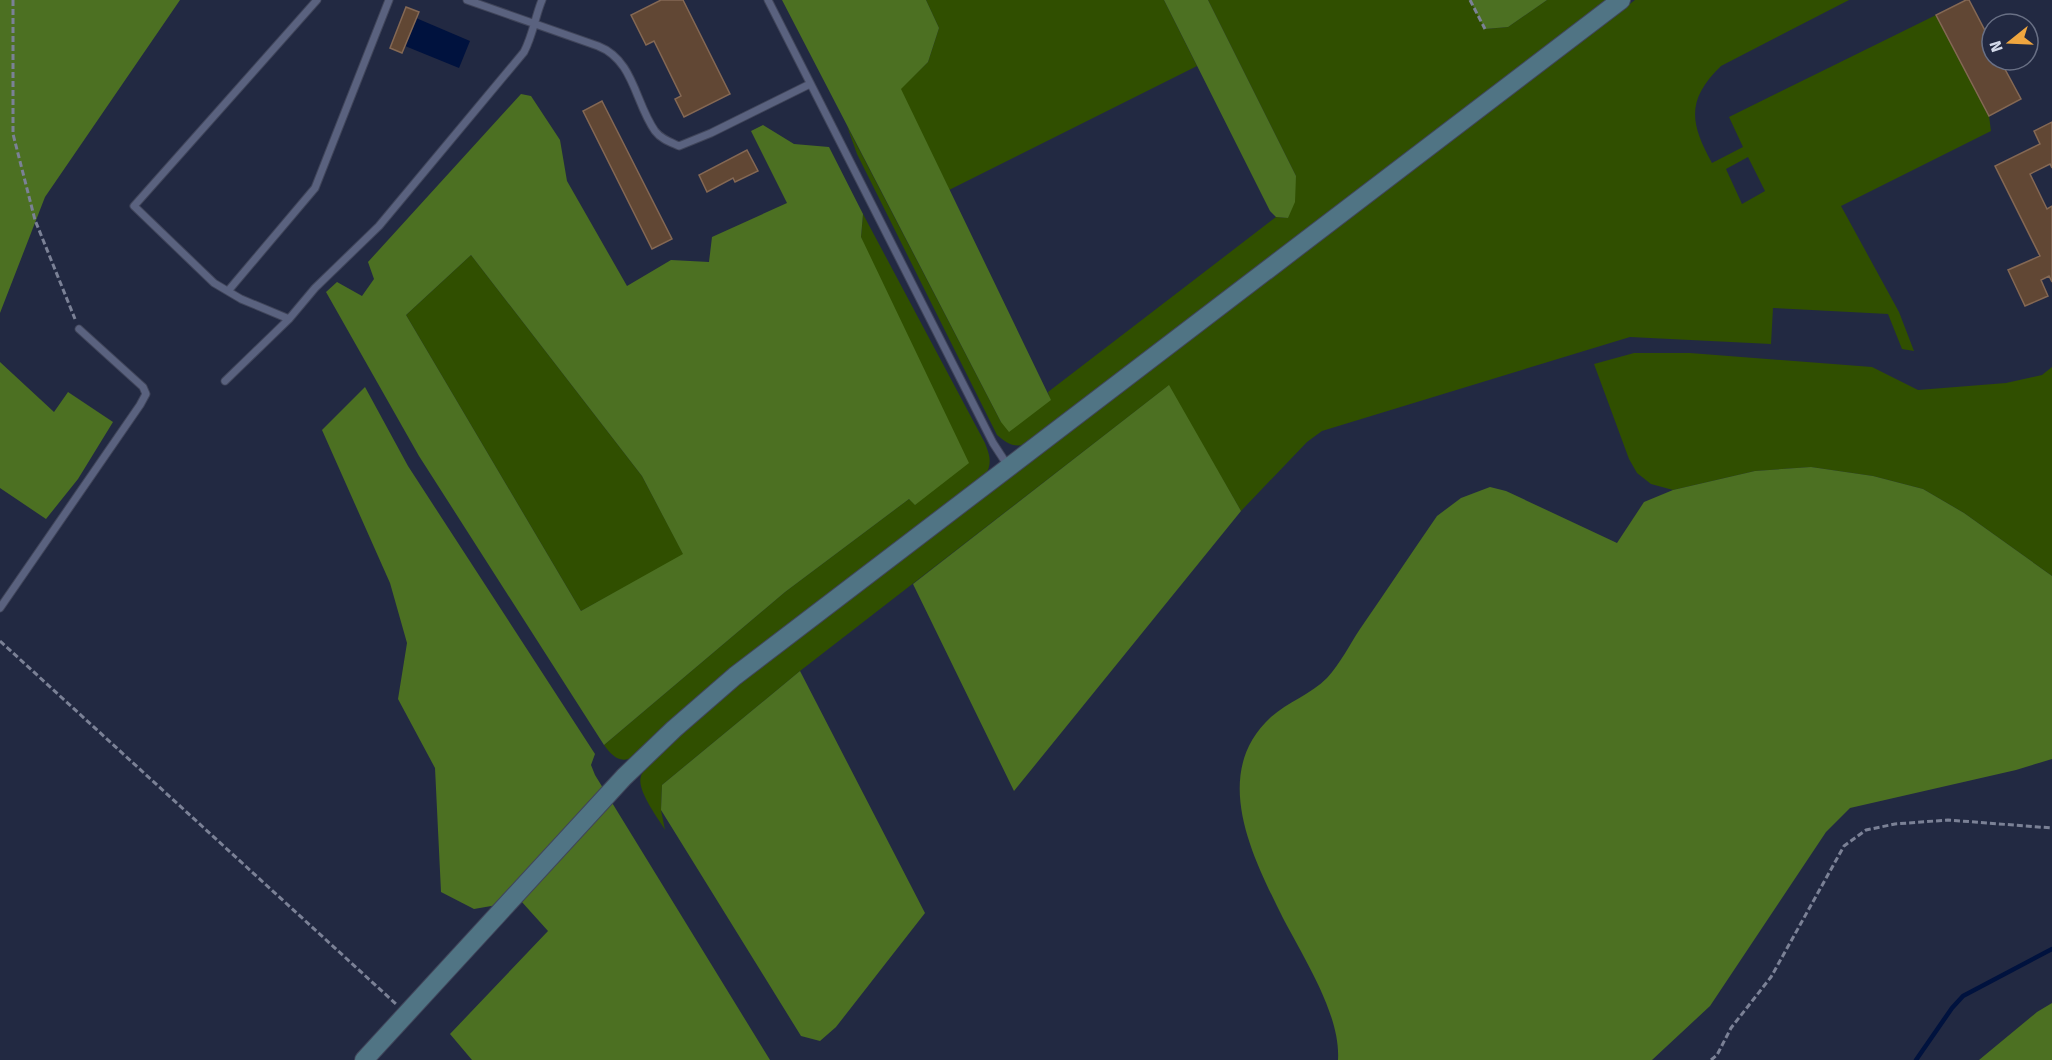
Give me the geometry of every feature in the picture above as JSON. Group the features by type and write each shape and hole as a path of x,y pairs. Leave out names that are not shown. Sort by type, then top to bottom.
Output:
{"street":[{"path":"364,1060 624,777 674,729 735,676 800,624 1621,0"}],"lane":[{"path":"289,319 241,299 214,283 134,206 317,0"},
{"path":"228,291 315,188 388,0"},
{"path":"467,0 606,49 618,57 656,131 666,141 679,146 711,133 810,84"},
{"path":"225,381 289,319 315,288 378,226 417,180 524,51 532,38 542,0"},
{"path":"768,0 993,443 1008,466"},
{"path":"0,608 146,394 143,387 80,329"}],"path":[{"path":"13,0 13,134 35,220 80,329"},
{"path":"1470,0 1485,29"},
{"path":"0,640 406,1013"},
{"path":"1711,1060 1717,1055 1731,1028 1771,977 1844,846 1866,830 1895,824 1948,820 2052,828"}],"green space":[{"path":"0,0 180,0 45,197 0,313"},
{"path":"782,0 926,0 939,28 928,62 901,89 1051,400 1009,432 1001,422"},
{"path":"926,0 1164,0 1197,66 949,190 900,89 928,62 939,28"},
{"path":"1164,0 1208,0 1296,176 1295,202 1288,218 1276,217 1270,211"},
{"path":"1208,0 1470,0 1486,29 1508,27 1547,0 1608,0 1023,445 1009,443 997,435 857,154 847,126 1001,422 1050,400 1048,392 1276,217 1288,218 1296,176"},
{"path":"1470,0 1547,0 1508,27 1485,29"},
{"path":"1635,0 1849,0 1721,66 1710,78 1697,101 1695,112 1699,136 1712,163 1743,147 1729,117 1936,15 1989,116 1991,131 1841,206 1899,312 1914,351 1902,349 1888,314 1773,308 1771,344 1630,337 1322,431 1307,442 1241,511 1168,386 800,671 662,785 661,810 665,830 645,796 640,782 641,776 645,768 668,745 734,686","holes":["1748,157 1765,191 1742,204 1726,169"]},
{"path":"521,94 531,96 560,140 567,181 627,286 671,260 709,262 712,237 787,203 751,131 763,125 794,144 829,147 863,214 861,237 969,463 915,505 909,499 785,592 604,745 419,456 326,292 337,282 362,296 374,279 368,262","holes":["471,255 642,476 683,554 581,611 406,315"]},
{"path":"863,214 985,443 990,459 986,475 751,654 633,757 624,760 617,758 604,745 785,592 909,499 916,505 861,237"},
{"path":"471,255 642,476 684,555 581,611 406,315"},
{"path":"1634,353 1690,353 1872,367 1918,390 2006,383 2042,375 2052,367 2052,576 1964,513 1923,489 1873,476 1811,467 1755,471 1673,490 1651,484 1637,473 1629,459 1594,364"},
{"path":"0,362 54,412 68,392 113,422 78,479 46,519 0,488"},
{"path":"1169,385 1241,511 1014,791 913,584"},
{"path":"365,387 408,466 595,754 591,765 595,775 770,1060 472,1060 450,1034 548,931 521,901 474,909 441,892 435,768 398,699 407,643 390,583 322,430"},
{"path":"1811,467 1873,476 1923,489 1964,513 2052,576 2052,759 2016,770 1850,808 1826,832 1710,1006 1652,1060 1338,1060 1333,1021 1326,1001 1266,883 1247,834 1241,809 1240,785 1243,761 1253,738 1271,717 1327,678 1437,516 1461,498 1490,487 1506,491 1617,543 1644,502 1673,490 1755,471"},
{"path":"800,671 925,913 836,1027 820,1041 801,1036 661,810 662,785"},
{"path":"2052,1003 2052,1060 1979,1060 2037,1012"}],"water":[{"path":"416,18 470,41 459,68 405,46"}],"building":[{"path":"661,0 683,0 730,94 684,117 675,99 681,96 654,41 646,45 631,15"},
{"path":"1969,0 1980,21 1980,72 2006,72 2021,99 1989,116 1936,15"},
{"path":"406,7 419,12 402,53 390,48"},
{"path":"602,101 672,239 652,249 583,111"},
{"path":"2052,122 2052,168 2050,164 2030,174 2047,209 2052,206 2052,282 2049,276 2041,280 2048,296 2025,306 2008,270 2040,256 1995,166 2040,144 2034,131"},
{"path":"747,150 758,171 735,182 733,178 707,192 699,175"}],"waterway":[{"path":"1916,1060 1963,996 2052,949"}]}
